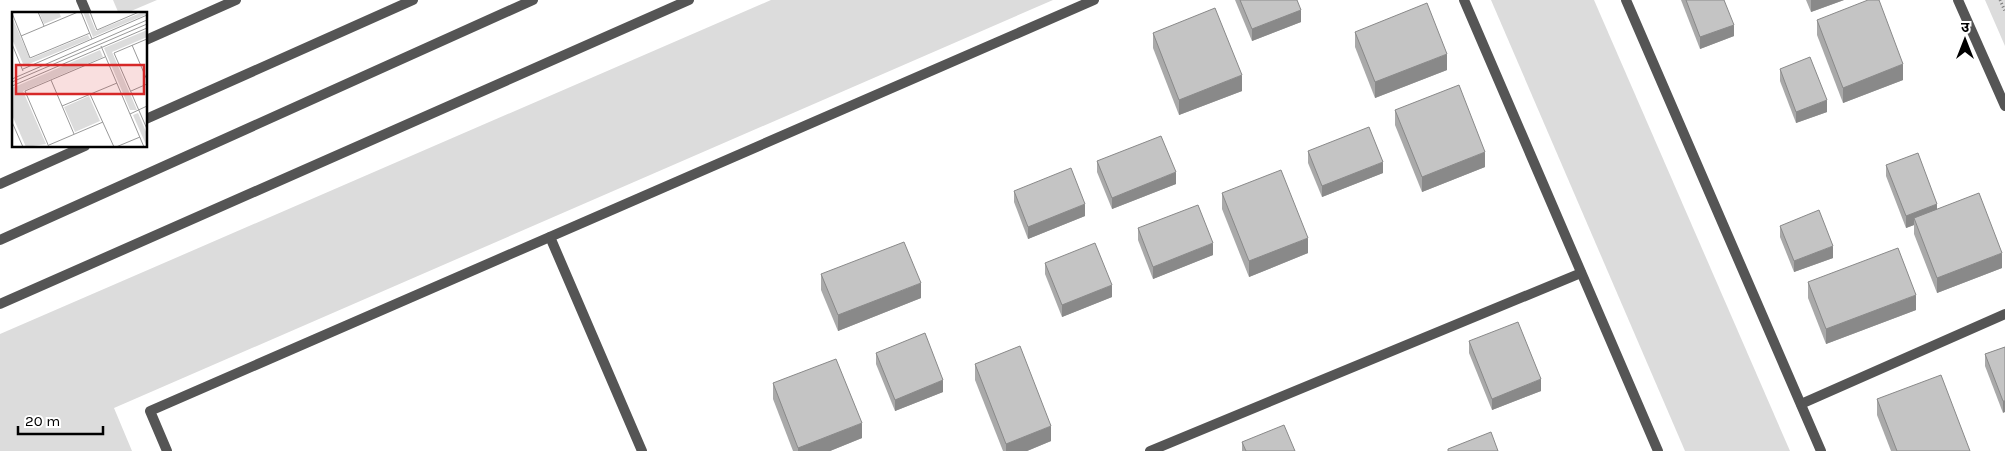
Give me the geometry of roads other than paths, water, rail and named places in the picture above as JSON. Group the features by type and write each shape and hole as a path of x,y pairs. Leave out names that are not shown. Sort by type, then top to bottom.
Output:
{"street":[{"path":"81,0 86,12"},
{"path":"148,39 236,0"},
{"path":"148,118 413,0"},
{"path":"0,240 533,0"},
{"path":"0,304 689,0"},
{"path":"167,451 150,411 1094,0"},
{"path":"1464,0 1658,451"},
{"path":"1626,0 1821,451"},
{"path":"1958,0 2005,106"},
{"path":"0,184 81,148"},
{"path":"550,237 642,451"},
{"path":"1150,451 1167,448 1581,273"},
{"path":"1801,404 2005,314"}]}
